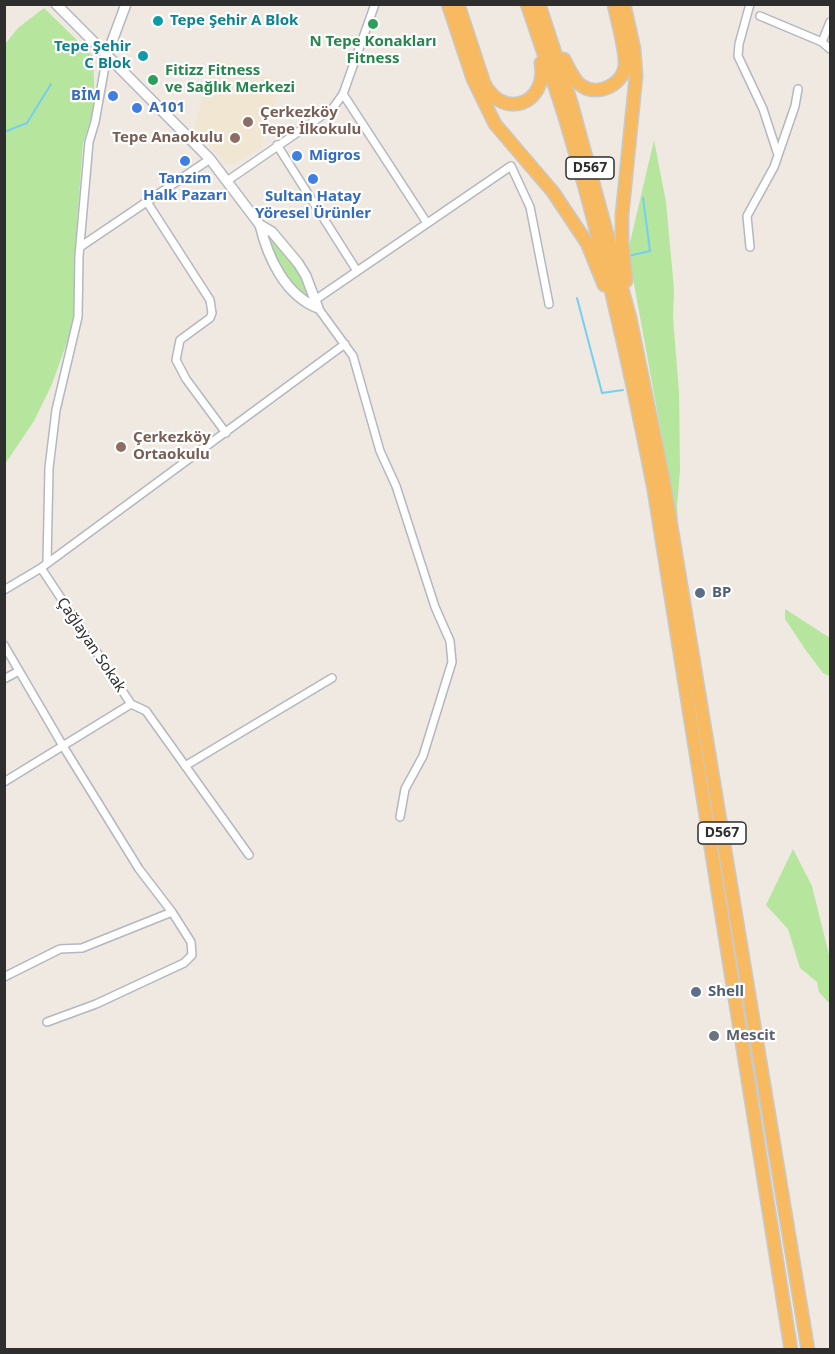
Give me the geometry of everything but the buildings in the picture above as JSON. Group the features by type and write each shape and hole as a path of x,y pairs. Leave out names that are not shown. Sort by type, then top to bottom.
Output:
{"highway":[{"path":"448,4 473,79 495,124 553,192 587,243 623,319"},
{"path":"458,4 489,92 496,99 514,105 523,103 534,96 541,85 543,75 539,22"},
{"name":"D567","path":"527,4 539,22 586,152 623,319 664,483 808,1350"},
{"name":"D567","path":"539,4 539,22"},
{"path":"539,22 581,86 591,90 601,89 613,86 625,66 614,4"},
{"path":"623,319 622,215 636,76 634,49 624,4"},
{"name":"D567","path":"623,319 654,490 791,1350"}],"street":[{"path":"56,4 210,159 260,225 268,252 283,280 311,305 317,304 357,271 511,166 530,207 549,304"},
{"path":"44,566 49,468 56,410 78,317 80,247 89,142 95,122 106,55 126,4"},
{"path":"227,181 333,108 343,94 375,4"},
{"path":"750,4 738,56 763,109 777,152"},
{"path":"760,16 822,42 831,49"},
{"path":"822,42 831,22"},
{"path":"750,247 747,216 774,167 777,152 795,106 798,89"},
{"path":"343,94 427,223"},
{"path":"277,146 357,271"},
{"path":"80,247 210,159"},
{"path":"147,202 210,300 212,314 210,318 180,340 176,360 186,379 226,433"},
{"path":"260,225 272,232 298,263 317,304 353,356 380,451 396,486 435,607 450,641 452,662 423,756 405,789 400,817"},
{"path":"4,590 117,517 345,344"},
{"name":"Çağlayan Sokak","path":"4,782 131,704 49,582 44,566"},
{"path":"4,645 63,746 139,868 191,942 192,955 184,963 96,1004 47,1022"},
{"path":"4,679 19,671"},
{"path":"185,766 332,678"},
{"path":"131,704 146,711 249,855"},
{"path":"4,977 60,949 82,948 172,912"}],"shaded area":[{"path":"216,59 281,82 261,147 234,164 226,164 193,128"}],"green space":[{"path":"44,8 93,56 95,105 83,144 75,247 76,317 52,384 34,421 5,464 5,44 18,28"},
{"path":"654,140 666,202 674,289 673,318 679,392 678,526 628,251"},
{"path":"264,230 300,268 314,304 283,276"},
{"path":"785,609 830,638 830,676 823,673 805,649 785,619"},
{"path":"793,849 812,886 830,959 830,1004 819,992 817,982 800,968 788,929 766,905"}],"waterway":[{"path":"4,132 27,123 51,84"},
{"path":"628,256 650,251 643,198"},
{"path":"577,298 602,393 623,390"}],"place":[{"name":"Tepe Şehir A Blok","path":"158,21"},
{"name":"N Tepe Konakları Fitness","path":"373,24"},
{"name":"Tepe Şehir C Blok","path":"143,56"},
{"name":"Fitizz Fitness ve Sağlık Merkezi","path":"153,80"},
{"name":"BİM","path":"113,96"},
{"name":"A101","path":"137,108"},
{"name":"Çerkezköy Tepe İlkokulu","path":"248,122"},
{"name":"Tepe Anaokulu","path":"235,138"},
{"name":"Migros","path":"297,156"},
{"name":"Tanzim Halk Pazarı","path":"185,161"},
{"name":"Sultan Hatay Yöresel Ürünler","path":"313,179"},
{"name":"Çerkezköy Ortaokulu","path":"121,447"},
{"name":"BP","path":"700,593"},
{"name":"Shell","path":"696,992"},
{"name":"Mescit","path":"714,1036"}]}
